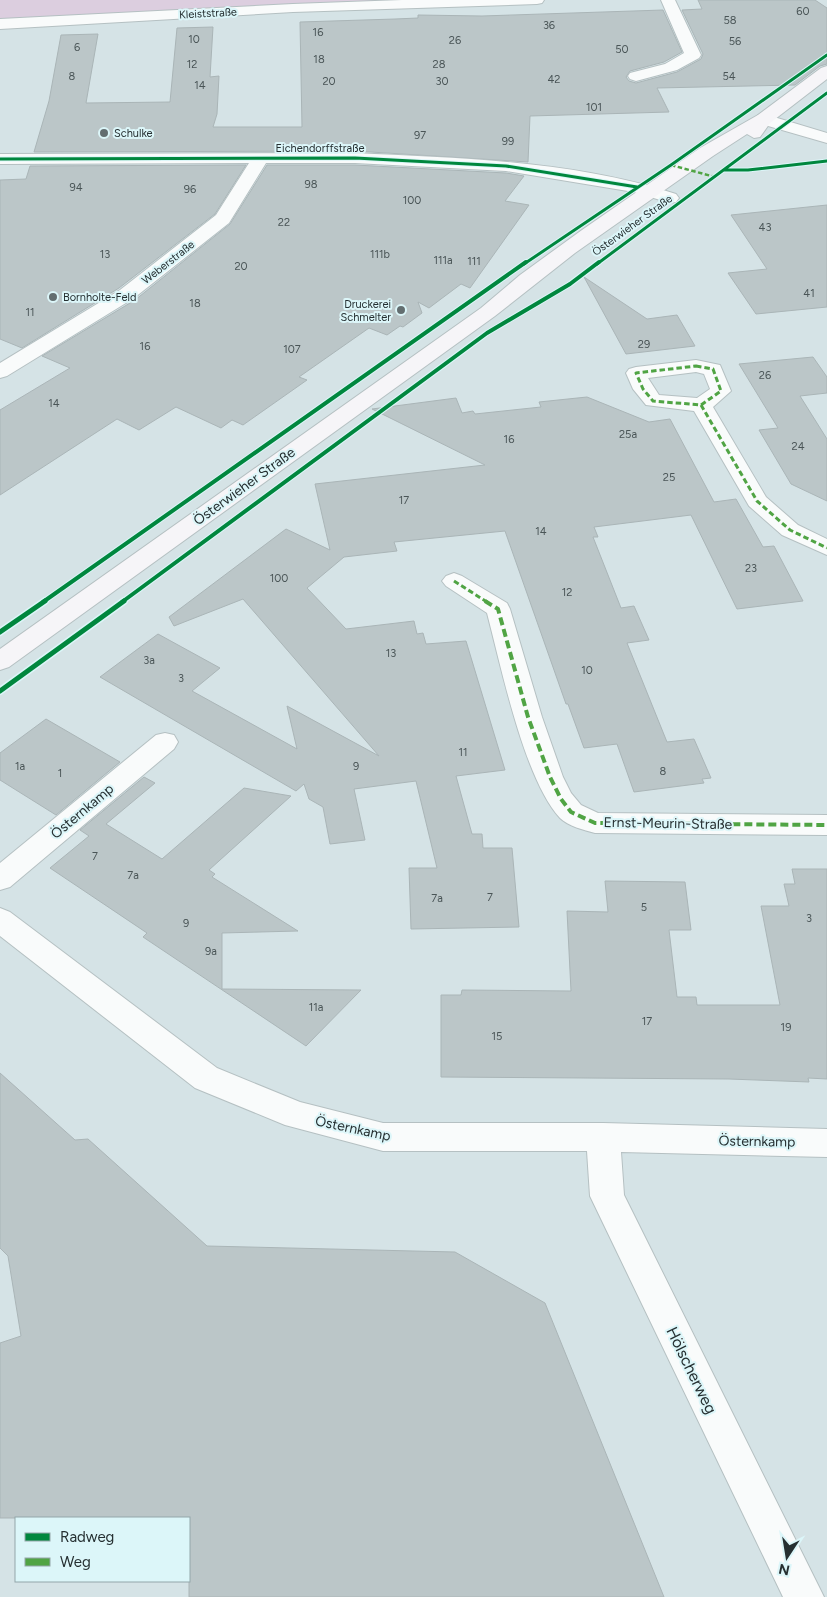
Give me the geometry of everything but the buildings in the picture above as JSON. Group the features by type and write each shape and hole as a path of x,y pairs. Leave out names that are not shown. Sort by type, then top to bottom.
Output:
{"street":[{"name":"Kleiststraße","path":"0,24 293,8 537,0"},
{"path":"636,76 671,67 694,55 668,0"},
{"name":"Österwieher Straße","path":"0,661 488,312 516,287 632,204 724,139 764,119 827,71"},
{"path":"764,119 827,138"},
{"name":"Österwieher Straße","path":"488,312 535,291 580,262 670,198 751,136 764,119"},
{"name":"Weberstraße","path":"0,372 127,294 223,219 261,158"},
{"name":"Eichendorffstraße","path":"0,159 356,158 506,166 611,183 670,198"},
{"name":"Eichendorffstraße","path":"552,174 651,211"},
{"path":"700,405 757,501 790,530 827,548"},
{"name":"Ernst-Meurin-Straße","path":"454,581 498,609 537,742 559,796 571,812 595,823 827,825"},
{"name":"Östernkamp","path":"0,879 164,742"},
{"name":"Östernkamp","path":"0,920 206,1078 297,1115 383,1137 603,1137 827,1143"},
{"name":"Hölscherweg","path":"603,1137 606,1196 804,1597"}],"shaded area":[{"path":"0,0 391,0 0,20"}],"marked path":[{"path":"671,165 715,177"},
{"path":"701,405 653,401 643,389 636,373 696,366 713,369 721,391 701,405 757,501 790,530 827,548"},
{"path":"454,581 498,609 528,717 539,749 561,799 573,814 595,823 827,825"}],"cycle path":[{"path":"0,632 330,402 556,241 671,165 827,55"},
{"path":"0,691 275,491 487,333 570,284 827,93"},
{"path":"0,159 355,158 506,166 637,187"},
{"path":"725,170 748,170 827,161"}],"place":[{"name":"Schulke","path":"104,133"},
{"name":"Bornholte-Feld","path":"53,297"},
{"name":"Druckerei Schmelter","path":"401,310"}]}
